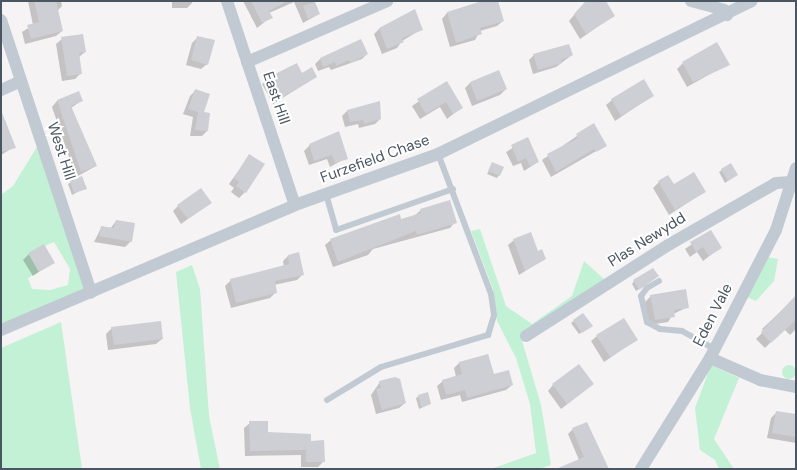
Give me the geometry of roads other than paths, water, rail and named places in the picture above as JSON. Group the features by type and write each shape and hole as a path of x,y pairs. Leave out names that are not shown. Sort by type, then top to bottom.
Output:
{"street":[{"name":"East Hill","path":"226,1 295,205"},
{"path":"247,62 387,1"},
{"path":"691,1 724,10 727,15"},
{"name":"Furzefield Chase","path":"1,330 295,205 438,154 727,15 752,1"},
{"name":"West Hill","path":"1,20 91,292"},
{"path":"1,90 21,81"},
{"name":"Eden Vale","path":"641,469 712,353 776,230 796,169"},
{"name":"Plas Newydd","path":"526,336 670,244 776,183 791,182"},
{"path":"712,353 760,380 796,387"}],"lane":[{"path":"327,400 381,367 488,335 494,315 491,294 453,189 438,154"},
{"path":"326,194 336,230 453,189"},
{"path":"659,281 647,288 641,296 647,322 660,329 682,331 712,353"}]}
